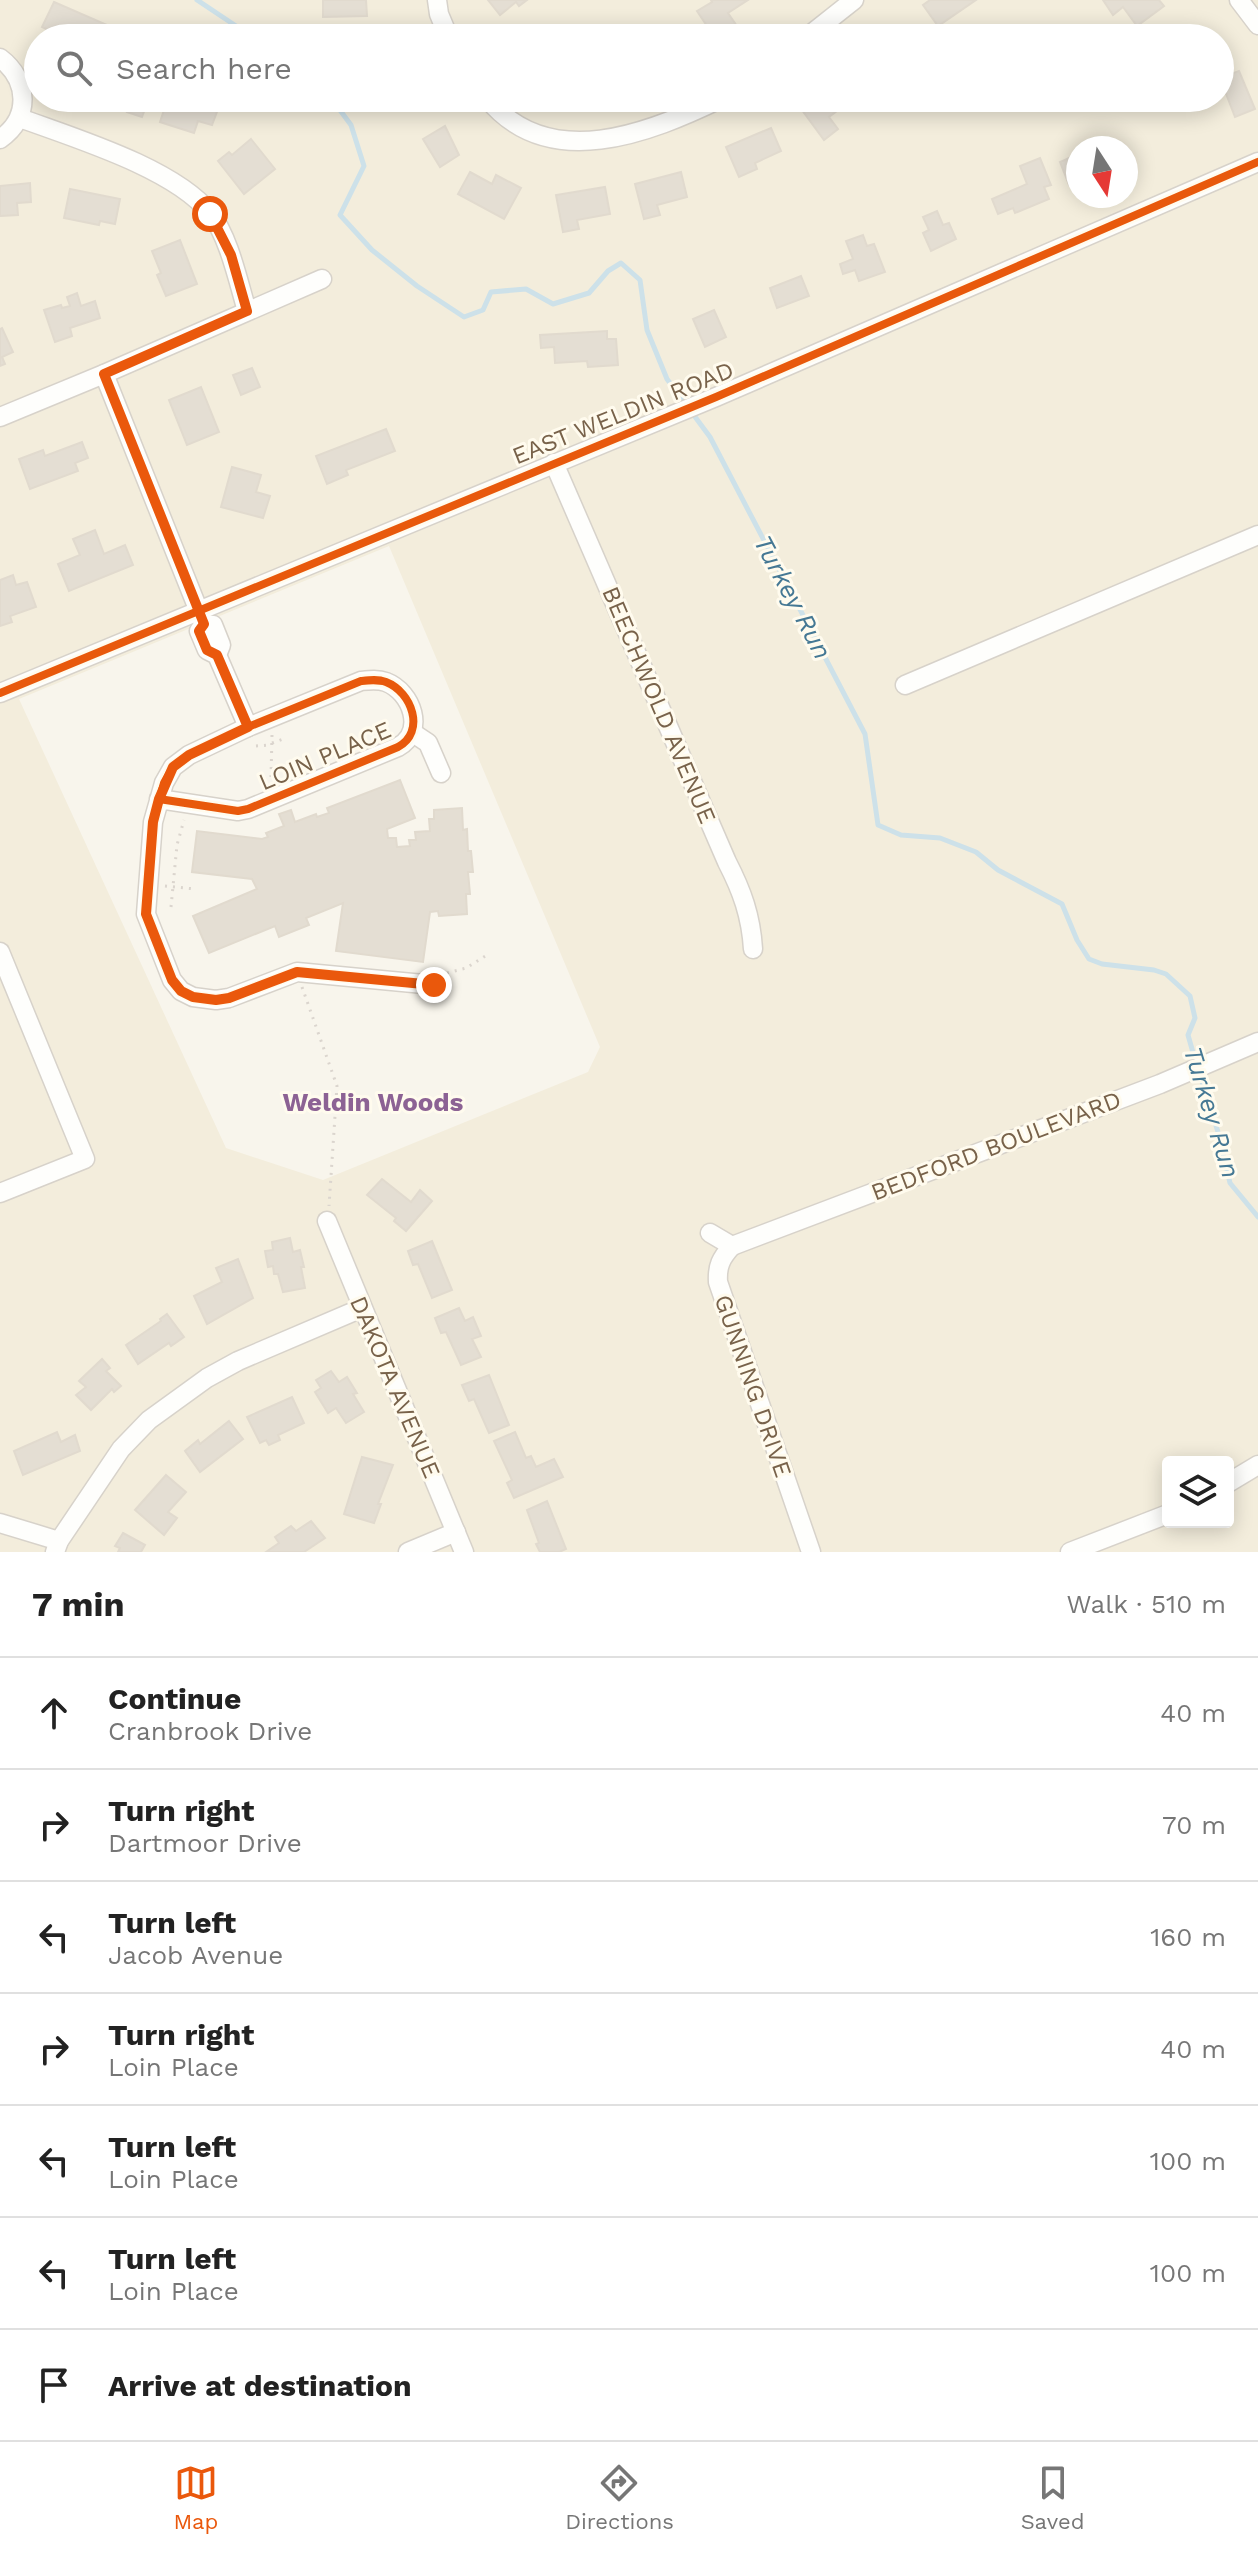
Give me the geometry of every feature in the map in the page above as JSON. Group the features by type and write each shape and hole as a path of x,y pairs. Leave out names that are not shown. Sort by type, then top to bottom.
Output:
{"street":[{"path":"437,0 443,24"},
{"path":"824,24 854,0"},
{"path":"1239,0 1258,25"},
{"path":"0,58 10,66 24,96 20,118 0,139"},
{"path":"501,112 516,127 539,136 566,141 632,134 693,112"},
{"path":"20,118 136,163 177,185 210,214 231,255 247,311"},
{"name":"EAST WELDIN ROAD","path":"0,693 201,618 554,463 716,397 1258,162"},
{"path":"0,417 322,279"},
{"path":"104,374 201,618 213,625 221,645 217,655 248,727"},
{"name":"BEECHWOLD AVENUE","path":"554,463 743,894 753,949"},
{"path":"905,685 1258,535"},
{"name":"LOIN PLACE","path":"159,799 238,811 248,809 398,747 408,742 414,721 406,699 397,689 375,680 361,681 248,727 189,755 173,767 159,799 153,822 146,914 172,980 181,991 193,997 229,998 297,972 437,980"},
{"path":"413,733 428,743 441,773"},
{"path":"0,952 85,1159 0,1193"},
{"name":"BEDFORD BOULEVARD","path":"732,1246 1183,1075 1258,1042"},
{"name":"DAKOTA AVENUE","path":"327,1221 464,1552"},
{"path":"710,1233 732,1246"},
{"name":"GUNNING DRIVE","path":"732,1246 717,1267 718,1282 811,1552"},
{"path":"0,1523 57,1547 121,1449 149,1420 207,1378 238,1361 362,1308"},
{"path":"1234,1479 1258,1465"},
{"path":"1070,1552 1162,1516"},
{"path":"408,1552 456,1532"}],"path":[{"path":"271,777 272,728"},
{"path":"256,746 286,738"},
{"path":"161,885 195,889"},
{"path":"437,980 487,955"},
{"path":"297,972 337,1086 327,1221"}],"shaded area":[{"path":"0,0 1258,0 1258,1552 0,1552","holes":["389,546 600,1047 588,1072 323,1180 226,1148 19,699"]}],"building":[{"path":"323,0 366,0 367,16 323,17"},
{"path":"488,0 527,0 519,6 516,2 500,15"},
{"path":"748,0 728,13 736,24 706,24 697,11 712,2"},
{"path":"930,0 976,0 941,24 937,24 923,5"},
{"path":"1103,0 1159,0 1164,6 1140,24 1136,24 1123,7 1113,15"},
{"path":"54,2 105,24 43,24"},
{"path":"1239,71 1255,109 1235,117 1233,112 1234,73"},
{"path":"127,112 144,112 142,117"},
{"path":"163,112 217,112 212,125 198,121 194,133 160,122"},
{"path":"803,112 836,112 829,117 838,129 824,140"},
{"path":"445,126 459,155 440,167 423,139"},
{"path":"771,128 781,151 755,163 757,169 739,177 726,147"},
{"path":"251,139 275,169 244,194 218,161 229,152 232,155"},
{"path":"1040,158 1051,185 1044,187 1049,199 1015,213 1013,208 998,214 992,199 1027,184 1020,166"},
{"path":"1066,159 1066,177 1060,162"},
{"path":"470,172 492,184 496,175 521,188 504,219 458,194"},
{"path":"681,172 687,197 657,205 660,215 644,219 635,184"},
{"path":"30,183 31,202 17,203 18,215 0,216 0,186"},
{"path":"605,187 610,214 577,220 579,229 563,232 556,195"},
{"path":"70,189 120,199 115,224 100,221 99,225 64,218"},
{"path":"937,211 943,225 949,223 956,239 931,251 923,233 929,230 923,217"},
{"path":"863,235 867,246 874,244 885,272 859,281 855,270 843,274 840,264 853,259 846,241"},
{"path":"180,240 197,284 166,296 152,251"},
{"path":"801,276 809,296 777,308 770,288"},
{"path":"77,293 81,306 95,301 100,318 70,328 72,336 55,342 44,310 70,306 67,297"},
{"path":"714,310 726,337 705,347 693,319"},
{"path":"0,329 13,352 2,357 5,364 0,366"},
{"path":"607,331 607,339 616,339 618,365 588,367 587,361 555,363 554,347 541,348 540,335"},
{"path":"252,368 260,387 241,395 233,375"},
{"path":"201,387 219,432 187,445 169,400"},
{"path":"386,429 395,451 346,470 348,475 327,484 316,456"},
{"path":"82,442 88,458 75,463 78,471 30,489 19,459 43,450 45,456"},
{"path":"232,467 261,475 256,492 270,496 263,518 221,507"},
{"path":"95,530 104,554 125,545 133,565 69,591 58,564 80,555 73,539"},
{"path":"13,575 16,585 27,582 36,607 10,616 12,622 0,626 0,580"},
{"path":"400,780 415,818 387,829 388,838 396,838 397,847 410,846 409,840 416,840 415,832 430,831 429,819 434,819 434,810 462,808 463,830 467,829 468,851 471,851 473,872 468,872 470,894 466,894 467,914 439,916 438,911 430,912 423,962 336,951 343,903 306,918 309,925 279,937 275,926 209,953 193,916 257,889 252,879 192,872 197,831 262,839 268,837 266,833 284,826 279,814 291,810 295,822 316,814 317,817 329,813 327,808"},
{"path":"382,1179 411,1202 420,1190 432,1201 406,1231 394,1221 396,1218 367,1195"},
{"path":"290,1238 293,1252 300,1250 305,1288 283,1292 278,1274 274,1274 273,1266 268,1267 265,1251 273,1250 272,1242"},
{"path":"432,1241 452,1290 432,1298 418,1264 413,1265 408,1251"},
{"path":"238,1259 253,1298 207,1324 194,1296 222,1282 216,1268"},
{"path":"459,1308 465,1321 473,1317 481,1336 472,1339 481,1357 461,1365 446,1332 441,1333 435,1318"},
{"path":"167,1314 184,1337 171,1346 169,1343 138,1364 126,1345"},
{"path":"102,1359 110,1368 106,1371 121,1386 114,1392 112,1389 91,1410 76,1395 86,1387 79,1381"},
{"path":"331,1371 339,1382 347,1377 364,1412 346,1423 336,1408 328,1413 315,1392 321,1388 316,1380"},
{"path":"489,1375 509,1425 489,1433 474,1399 469,1401 462,1385"},
{"path":"292,1397 304,1423 278,1435 280,1440 269,1445 266,1440 260,1443 247,1417"},
{"path":"229,1421 243,1439 200,1472 185,1451 198,1440 200,1444"},
{"path":"57,1432 61,1442 75,1435 80,1451 23,1475 14,1451"},
{"path":"515,1432 526,1458 531,1456 536,1467 554,1459 563,1477 514,1498 507,1483 512,1480 494,1441"},
{"path":"362,1457 393,1465 374,1523 344,1514"},
{"path":"166,1475 186,1492 168,1512 177,1518 164,1535 135,1510"},
{"path":"547,1501 566,1549 559,1552 540,1552 527,1510"},
{"path":"311,1521 325,1538 304,1552 266,1552 279,1543 275,1537 291,1526 296,1531"},
{"path":"123,1533 145,1545 141,1552 118,1552 120,1548 115,1546"}],"waterway":[{"name":"Turkey Run","path":"197,0 233,24"},
{"name":"Turkey Run","path":"341,112 351,125 364,166 340,215 372,250 417,286 464,317 483,310 491,292 526,289 553,304 589,293 608,271 621,263 640,280 647,330 667,379 710,437 865,734 878,825 901,835 940,838 976,852 998,870 1062,904 1089,959 1102,964 1166,974 1190,996 1195,1018 1188,1035 1196,1063"},
{"name":"Turkey Run","path":"1199,1072 1230,1183 1258,1217"}],"cycle path":[{"path":"0,693 716,397 1258,162"},
{"path":"159,799 238,811 248,809 398,747 412,732 413,722 409,703 395,687 380,680 361,681 248,727 189,755 173,767 164,783 153,822 146,914 172,980 181,991 193,997 229,998 297,972 434,985"}],"district":[{"name":"Weldin Woods","path":"373,1102"}],"route":[{"path":"210,214 231,255 247,311 104,374 204,624 199,631 207,650 217,655 248,727 189,755 173,767 164,783 153,822 146,914 172,980 181,991 193,997 229,998 297,972 434,985"}]}
